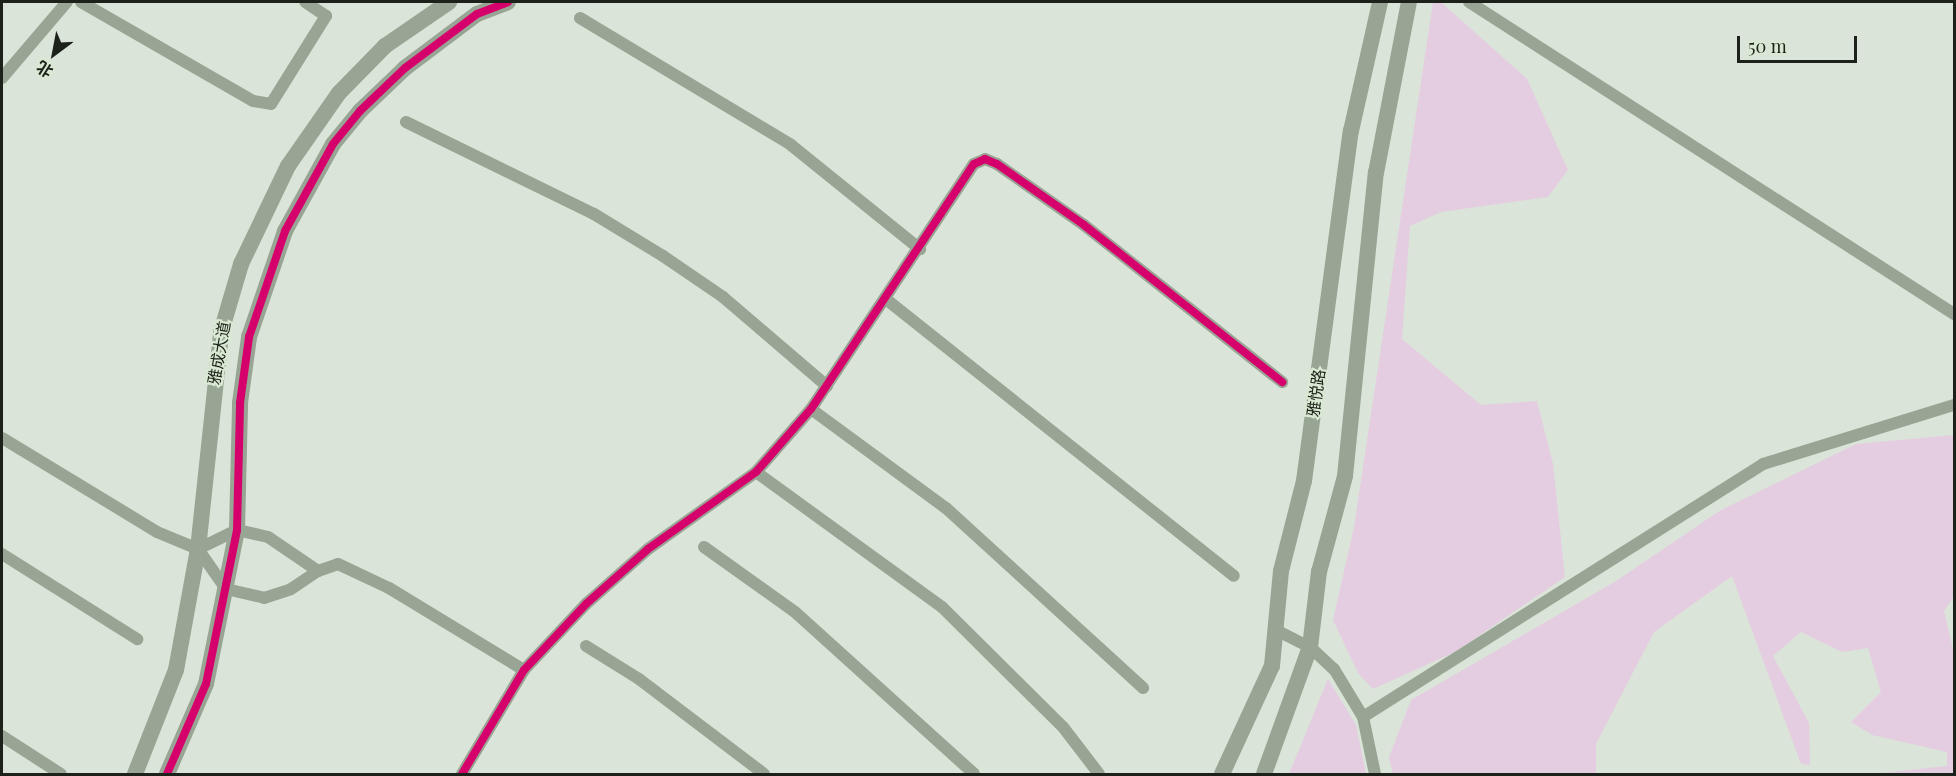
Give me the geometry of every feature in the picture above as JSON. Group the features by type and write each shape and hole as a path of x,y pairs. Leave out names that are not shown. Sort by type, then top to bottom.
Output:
{"street":[{"path":"2,78 67,2"},
{"path":"81,2 243,96 271,104 326,16 305,2"},
{"name":"雅成大道","path":"135,774 176,670 198,549 221,332 262,214 312,128 339,93 385,46 449,2"},
{"path":"167,774 206,684 237,530 240,403 249,337 285,231 333,144 360,111 423,54 477,14 508,2"},
{"name":"雅悦路","path":"1222,774 1272,666 1281,571 1304,481 1351,131 1380,2"},
{"path":"1264,774 1310,647 1319,572 1345,476 1380,142 1409,2"},
{"path":"1469,2 1954,314"},
{"path":"580,18 791,145 920,249"},
{"path":"406,122 594,214 663,256 723,297 827,386"},
{"path":"462,774 524,670 619,573 756,472 810,409 887,300 963,179 986,159 1084,225 1282,382"},
{"path":"887,300 1234,576"},
{"path":"1363,717 1763,464 1954,405"},
{"path":"810,409 954,515 1143,688"},
{"path":"2,438 157,532 198,549 226,589 264,598 291,590 318,571 338,564 389,588 524,670"},
{"path":"756,472 942,607 1063,727 1099,774"},
{"path":"198,549 237,530 268,537 318,571"},
{"path":"704,547 795,612 974,774"},
{"path":"2,554 137,639"},
{"path":"1276,630 1310,647 1334,669 1363,717 1375,774"},
{"path":"586,646 639,679 764,774"},
{"path":"2,736 61,774"}],"shaded area":[{"path":"1433,2 1441,2 1527,79 1568,170 1548,197 1441,212 1410,226 1402,339 1481,405 1537,401 1553,464 1565,577 1455,652 1373,689 1358,673 1333,620 1354,527"},
{"path":"1954,435 1954,596 1944,611 1954,653 1954,774 1871,774 1947,766 1947,752 1872,735 1851,722 1881,692 1868,648 1842,652 1801,632 1773,656 1809,723 1810,765 1801,764 1732,576 1654,632 1596,744 1596,774 1393,774 1389,757 1411,700 1616,581 1721,510 1856,444"},
{"path":"1328,679 1356,725 1366,774 1289,774"}],"cycle path":[{"path":"167,774 206,684 237,530 240,403 249,337 285,231 333,144 360,111 405,68 477,14 508,2"},
{"path":"462,774 524,670 586,604 648,549 756,472 811,409 974,164 985,159 997,164 1084,225 1282,382"}]}
